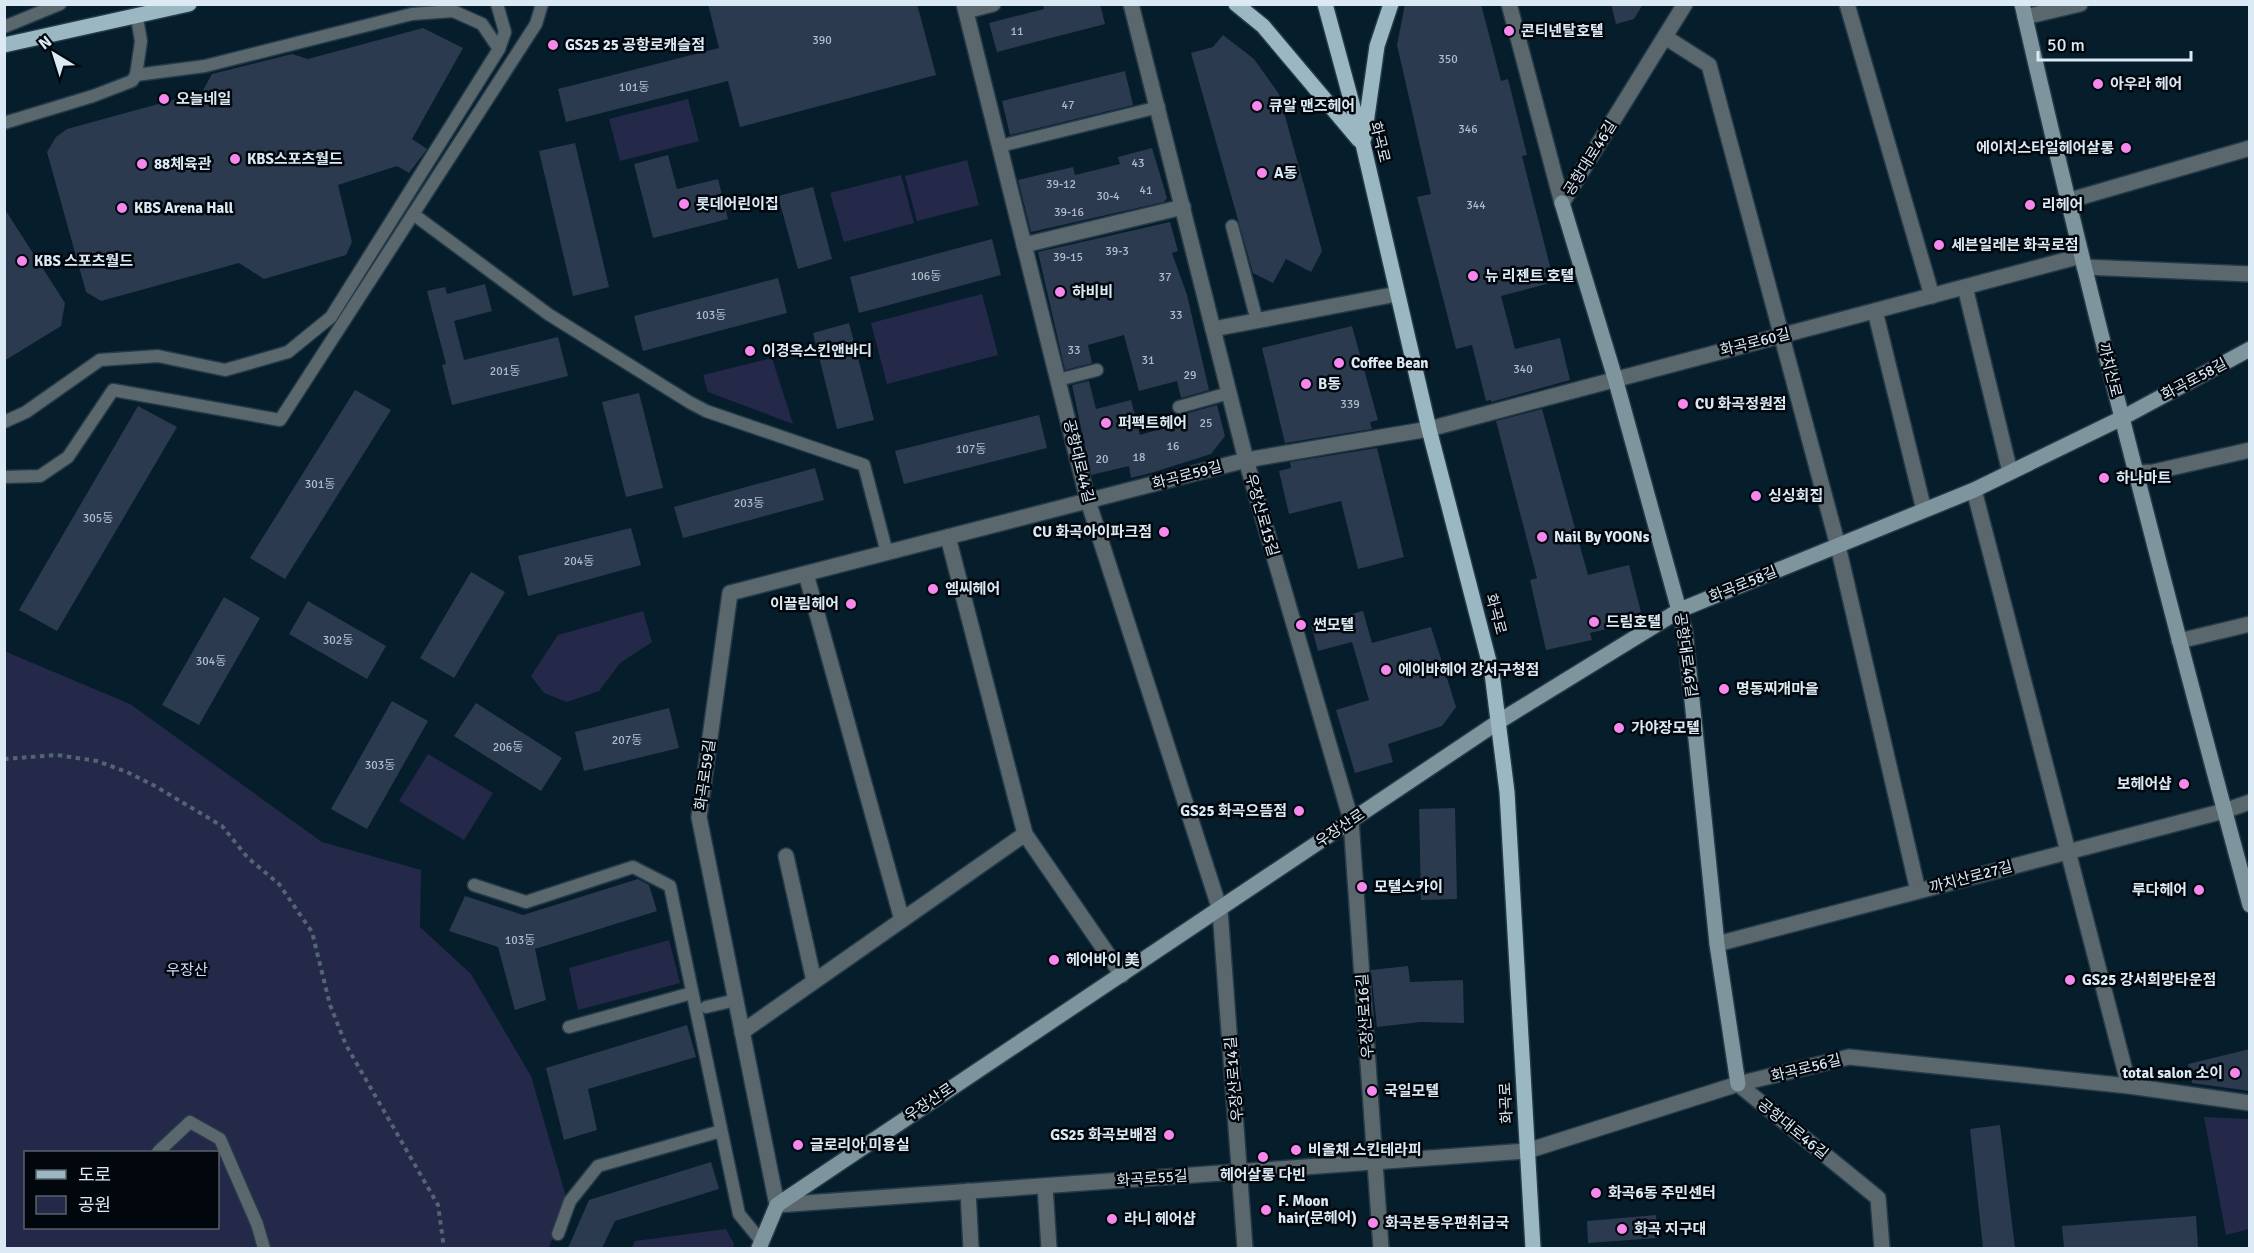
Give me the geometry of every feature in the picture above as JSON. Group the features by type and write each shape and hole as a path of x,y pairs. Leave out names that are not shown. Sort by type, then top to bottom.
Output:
{"main road":[{"path":"4,45 137,18 189,4"},
{"path":"1236,4 1263,26 1363,144"},
{"name":"화곡로","path":"1325,4 1363,144 1429,429 1492,673 1507,792 1533,1248"},
{"path":"1363,144 1377,46 1391,4"}],"street":[{"path":"965,8 993,4"},
{"name":"우장산로15길","path":"1131,4 1159,107 1246,460 1351,820"},
{"path":"1509,4 1562,203"},
{"name":"공항대로46길","path":"1684,4 1562,203 1615,378 1685,632 1717,944 1738,1084 1878,1198 1882,1248"},
{"path":"1847,4 1932,296"},
{"path":"2024,11 2080,4"},
{"name":"공항대로44길","path":"965,8 1088,501 1220,910"},
{"name":"까치산로","path":"2024,11 2067,201 2135,473 2250,905"},
{"path":"1665,38 1709,65 1779,336 1838,546 1918,891"},
{"path":"2067,201 2250,148"},
{"path":"1024,245 1183,207"},
{"path":"2082,262 2250,274"},
{"name":"화곡로60길","path":"1429,429 1965,287 2082,262"},
{"path":"1965,287 2010,472"},
{"path":"1213,329 1397,294"},
{"path":"1875,311 1924,510"},
{"name":"화곡로58길","path":"1498,722 1680,610 1974,489 2122,418 2250,349"},
{"name":"화곡로59길","path":"777,1205 699,817 730,593 1246,460 1429,429"},
{"path":"2135,473 2153,472 2250,450"},
{"path":"1974,489 2129,1086"},
{"path":"948,537 1025,834 1122,975"},
{"path":"806,574 902,920"},
{"path":"2179,641 2250,624"},
{"name":"우장산로","path":"777,1205 1498,722"},
{"path":"2224,811 2250,802"},
{"name":"까치산로27길","path":"1717,944 2224,811"},
{"name":"우장산로16길","path":"1351,820 1381,1248"},
{"path":"742,1032 1025,834"},
{"path":"786,856 814,981"},
{"name":"우장산로14길","path":"1220,910 1245,1248"},
{"name":"화곡로56길","path":"1527,1151 1738,1084 1849,1057 2129,1086 2250,1102"},
{"name":"화곡로55길","path":"777,1205 1527,1151"},
{"path":"1045,1186 1049,1248"},
{"path":"968,1191 972,1248"},
{"path":"760,1245 777,1205"}],"lane":[{"path":"4,27 60,4"},
{"path":"4,422 26,412 100,360 158,356 225,370 288,352 331,317 499,49 505,32 497,4"},
{"path":"4,477 40,476 68,458 113,390 280,420 536,24 542,4"},
{"path":"136,75 205,66 412,14 453,11 482,24 499,49"},
{"path":"4,123 93,96 132,81 136,75 141,41 137,18"},
{"path":"1000,146 1159,107"},
{"path":"413,214 548,314 689,402 706,411 864,465 887,553"},
{"path":"1232,226 1257,321"},
{"path":"1058,380 1097,370"},
{"path":"1179,407 1229,393"},
{"path":"474,885 526,902 633,867 670,886 739,1214 760,1245"},
{"path":"568,1027 692,993"},
{"path":"706,1007 736,1000"},
{"path":"159,1151 190,1122 220,1139 257,1224 264,1248"},
{"path":"558,1234 570,1201 598,1166 721,1131"}],"path":[{"path":"4,759 57,755 97,761 127,772 222,826 248,858 279,884 312,932 330,1005 346,1045 438,1205 444,1248"}],"green space":[{"path":"688,99 699,141 620,161 609,119"},
{"path":"967,160 979,205 917,221 905,176"},
{"path":"901,175 914,223 844,242 830,193"},
{"path":"982,294 998,355 887,384 871,323"},
{"path":"772,358 793,424 708,392 703,375"},
{"path":"643,611 652,642 620,663 599,691 567,702 544,693 531,676 558,635"},
{"name":"우장산","path":"4,651 130,704 322,842 421,870 420,927 471,974 531,1076 566,1197 549,1248 5,1248"},
{"path":"428,754 493,793 464,840 399,801"},
{"path":"669,940 680,983 578,1010 569,968"},
{"path":"2204,1117 2249,1119 2249,1229 2226,1235"},
{"path":"726,1229 734,1244 733,1248 632,1248 635,1241"}],"building":[{"path":"708,4 917,4 936,75 740,127 728,81 566,122 558,89 719,48"},
{"path":"1043,4 1100,4 1105,24 997,52 989,23 1044,9"},
{"path":"1405,4 1481,4 1501,81 1508,79 1527,155 1522,156 1554,282 1501,296 1515,349 1560,338 1570,380 1491,402 1491,400 1486,401 1472,345 1456,349 1417,197 1431,194 1397,45"},
{"path":"1611,4 1643,4 1634,19 1616,24"},
{"name":"KBS스포츠월드","path":"423,28 463,48 412,139 427,149 409,173 397,166 338,185 352,242 346,255 264,279 239,263 101,301 86,292 47,152 56,137 67,129 202,92 212,74 292,54 308,59"},
{"name":"A동","path":"1223,35 1254,59 1279,94 1322,251 1311,272 1286,259 1273,283 1253,273 1191,53 1213,47"},
{"path":"1125,71 1133,105 1010,135 1002,101"},
{"path":"575,143 609,287 573,296 539,151"},
{"path":"1152,148 1167,198 1164,202 1031,232 1018,180 1073,167 1075,175 1120,164 1118,157"},
{"name":"롯데어린이집","path":"668,155 677,189 718,179 728,219 653,238 634,164"},
{"path":"813,187 832,259 798,269 778,196"},
{"name":"KBS 스포츠월드","path":"4,208 65,303 61,326 4,361"},
{"path":"1170,222 1178,251 1172,253 1187,295 1209,390 1181,398 1177,381 1139,391 1124,335 1088,345 1092,363 1065,370 1038,252"},
{"path":"992,239 1001,275 859,313 850,277"},
{"path":"778,278 787,313 643,351 634,316"},
{"path":"485,284 492,311 454,321 464,360 558,337 568,376 452,405 442,365 446,364 427,291 445,287 447,294"},
{"path":"849,323 874,420 837,429 813,333"},
{"name":"B동","path":"1352,326 1378,420 1370,422 1372,429 1285,443 1262,348"},
{"path":"1089,381 1096,409 1131,400 1140,435 1187,421 1185,414 1217,405 1225,436 1211,454 1154,472 1131,478 1129,466 1091,475 1072,385"},
{"path":"355,390 391,410 285,579 250,558"},
{"path":"639,393 663,488 626,497 602,402"},
{"path":"138,406 177,427 57,631 19,610"},
{"path":"1542,409 1588,575 1629,565 1643,620 1590,633 1592,640 1546,650 1530,580 1537,578 1496,421"},
{"path":"1039,415 1047,448 904,484 895,451"},
{"path":"1377,448 1404,557 1358,569 1341,501 1289,514 1279,471 1291,468 1290,462"},
{"path":"815,468 824,500 683,538 674,507"},
{"path":"631,528 641,565 528,596 518,556"},
{"path":"471,572 505,592 454,678 420,658"},
{"path":"224,597 260,618 199,725 162,705"},
{"path":"308,601 386,646 367,679 289,634"},
{"path":"1363,611 1372,643 1431,627 1456,707 1442,726 1388,744 1393,762 1355,773 1336,710 1369,700 1352,642 1318,651 1311,625"},
{"path":"392,701 428,721 367,829 331,809"},
{"path":"476,703 562,758 541,791 454,736"},
{"path":"669,708 679,748 584,771 575,732"},
{"path":"1455,808 1457,899 1421,900 1419,809"},
{"path":"638,879 649,885 657,911 535,949 546,1000 515,1010 498,947 449,931 465,896 523,915"},
{"path":"1408,966 1410,982 1463,980 1464,1023 1421,1022 1377,1027 1371,970"},
{"path":"687,1025 696,1057 588,1089 597,1130 564,1140 546,1068"},
{"path":"2250,1049 2250,1091 2192,1083 2188,1064"},
{"path":"2000,1125 2015,1248 1983,1248 1970,1129"},
{"path":"711,1162 719,1189 615,1221 602,1248 568,1248 589,1200"},
{"name":"화곡 지구대","path":"1656,1215 1658,1238 1588,1243 1587,1221"},
{"path":"2196,1216 2198,1247 2064,1248 2062,1226"}],"place":[{"name":"콘티넨탈호텔","path":"1509,31"},
{"name":"GS25 25 공항로캐슬점","path":"553,45"},
{"name":"아우라 헤어","path":"2098,84"},
{"name":"오늘네일","path":"164,99"},
{"name":"큐알 맨즈헤어","path":"1257,106"},
{"name":"에이치스타일헤어살롱","path":"2126,148"},
{"name":"KBS스포츠월드","path":"235,159"},
{"name":"88체육관","path":"142,164"},
{"name":"A동","path":"1262,173"},
{"name":"롯데어린이집","path":"684,204"},
{"name":"리헤어","path":"2030,205"},
{"name":"KBS Arena Hall","path":"122,208"},
{"name":"세븐일레븐 화곡로점","path":"1939,245"},
{"name":"KBS 스포츠월드","path":"22,261"},
{"name":"뉴 리젠트 호텔","path":"1473,276"},
{"name":"하비비","path":"1060,292"},
{"name":"이경옥스킨앤바디","path":"750,351"},
{"name":"Coffee Bean","path":"1339,363"},
{"name":"B동","path":"1306,384"},
{"name":"CU 화곡정원점","path":"1683,404"},
{"name":"퍼펙트헤어","path":"1106,423"},
{"name":"하나마트","path":"2104,478"},
{"name":"싱싱회집","path":"1756,496"},
{"name":"CU 화곡아이파크점","path":"1164,532"},
{"name":"Nail By YOONs","path":"1542,537"},
{"name":"엠씨헤어","path":"933,589"},
{"name":"이끌림헤어","path":"851,604"},
{"name":"드림호텔","path":"1594,622"},
{"name":"썬모텔","path":"1301,625"},
{"name":"에이바헤어 강서구청점","path":"1386,670"},
{"name":"명동찌개마을","path":"1724,689"},
{"name":"가야장모텔","path":"1619,728"},
{"name":"보헤어샵","path":"2184,784"},
{"name":"GS25 화곡으뜸점","path":"1299,811"},
{"name":"모텔스카이","path":"1362,887"},
{"name":"루다헤어","path":"2199,890"},
{"name":"헤어바이 美","path":"1054,960"},
{"name":"GS25 강서희망타운점","path":"2070,980"},
{"name":"total salon 소이","path":"2235,1073"},
{"name":"국일모텔","path":"1372,1091"},
{"name":"GS25 화곡보배점","path":"1169,1135"},
{"name":"글로리아 미용실","path":"798,1145"},
{"name":"비올채 스킨테라피","path":"1296,1150"},
{"name":"헤어살롱 다빈","path":"1263,1157"},
{"name":"화곡6동 주민센터","path":"1596,1193"},
{"name":"F. Moon hair(문헤어)","path":"1266,1210"},
{"name":"라니 헤어샵","path":"1112,1219"},
{"name":"화곡본동우편취급국","path":"1373,1223"},
{"name":"화곡 지구대","path":"1622,1229"}]}
